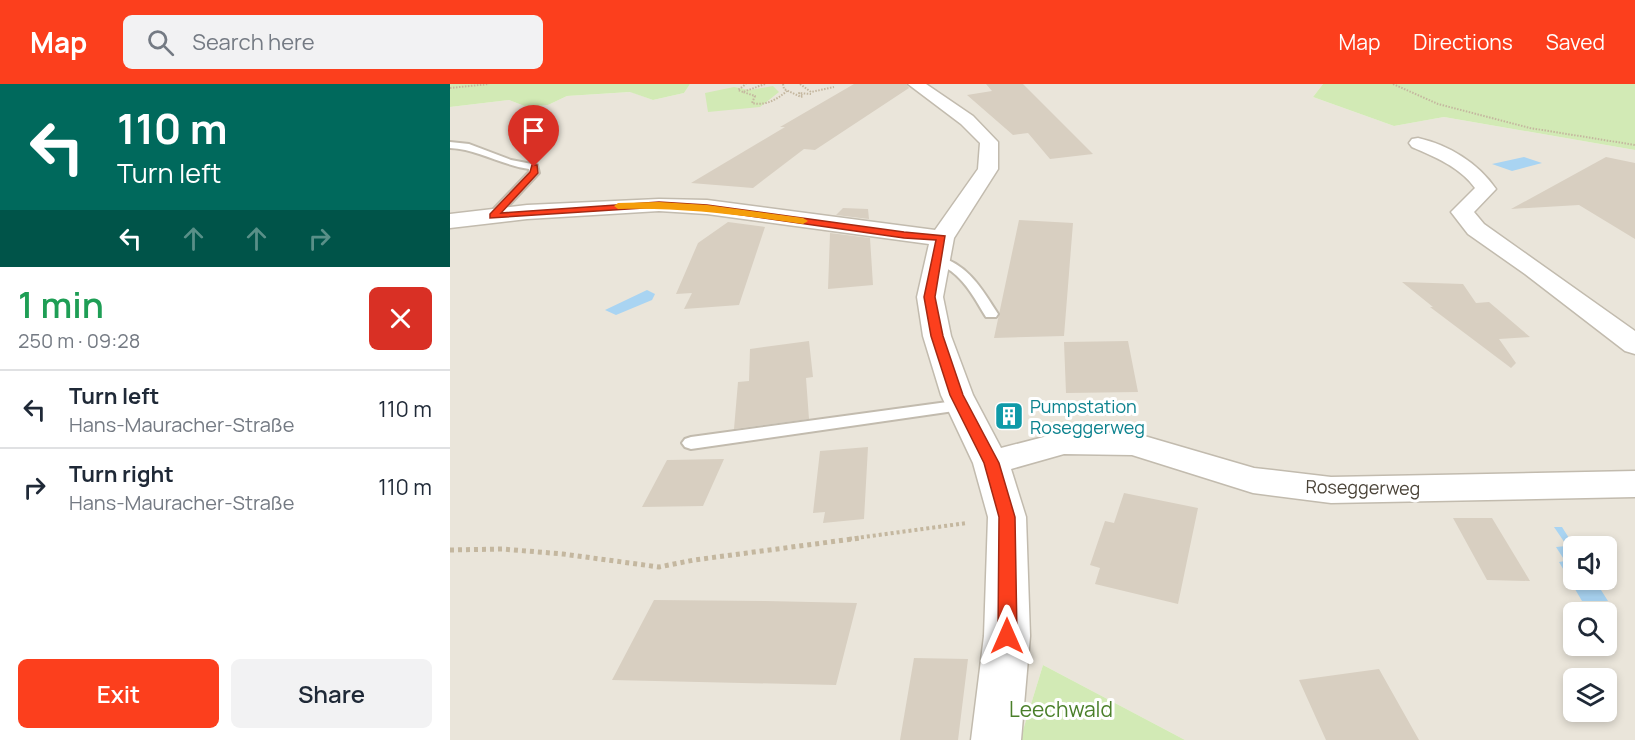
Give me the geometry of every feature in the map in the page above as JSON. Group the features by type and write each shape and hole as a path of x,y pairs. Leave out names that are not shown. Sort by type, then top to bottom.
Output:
{"street":[{"path":"916,84 967,120 990,142 988,169 939,249 930,297 937,336 962,405 991,463 1007,517 1007,636 996,740"},
{"path":"1418,143 1457,160 1477,174 1486,189 1462,212 1476,229 1534,269 1635,345"},
{"path":"450,221 659,205 707,207 904,235 939,249"},
{"name":"Roseggerweg","path":"991,463 1063,443 1134,444 1254,480 1331,490 1635,484"}],"lane":[{"path":"450,145 466,146 509,163 534,167 534,173 493,216"},
{"path":"939,249 949,263 962,272 991,314"},
{"path":"691,443 962,405"}],"path":[{"path":"450,88 489,84"},
{"path":"746,84 738,90 755,96 752,103 758,105 776,99 787,91"},
{"path":"743,92 765,84"},
{"path":"783,84 787,91 801,97 803,96 799,93 815,93 834,87"},
{"path":"800,84 805,90 815,93"},
{"path":"1393,84 1438,104 1530,128 1635,145"},
{"path":"450,550 502,549 563,554 659,567 694,560 961,524"}],"shaded area":[{"path":"690,84 1323,84 1313,97 1394,126 1444,117 1635,150 1635,740 1185,740 1043,665 1020,740 450,740 450,107 509,100 527,107 548,105 567,96 631,92 653,100 684,93"}],"green space":[{"path":"450,84 690,84 684,93 653,100 630,92 567,96 548,105 527,107 509,100 450,107"},
{"path":"1323,84 1635,84 1635,150 1444,117 1394,126 1313,97"},
{"path":"773,86 779,92 760,107 708,112 705,93 734,87 750,90"},
{"name":"Leechwald","path":"1043,665 1185,740 1020,740"}],"water":[{"path":"1524,157 1542,163 1512,171 1492,164"},
{"path":"647,290 655,294 652,300 616,315 605,310"},
{"path":"1554,527 1562,527 1568,536 1563,536 1563,540"},
{"path":"1563,546 1563,558 1556,547"},
{"path":"1576,590 1601,590 1608,601 1582,601"}],"building":[{"path":"854,84 906,84 909,88 815,150 804,149 753,188 691,183 785,127 780,127"},
{"path":"986,84 1023,84 1093,154 1050,159 1028,133 1013,135 967,95 992,91"},
{"path":"1606,157 1635,163 1635,239 1579,205 1511,209"},
{"path":"843,208 868,209 869,219 836,215"},
{"path":"1019,220 1073,223 1064,336 994,338"},
{"path":"728,222 765,227 739,305 684,309 692,293 676,294 698,243"},
{"path":"830,233 870,238 873,285 828,289"},
{"path":"1402,282 1463,284 1476,303 1489,302 1530,337 1499,339 1516,363 1511,368 1430,307 1433,307"},
{"path":"809,341 813,377 806,378 809,419 734,429 738,382 749,381 750,349"},
{"path":"1128,341 1138,392 1066,393 1064,342"},
{"path":"868,447 864,519 823,523 825,512 813,513 820,451"},
{"path":"724,459 703,506 642,507 667,460"},
{"path":"1124,493 1198,508 1178,604 1095,584 1100,568 1090,565 1105,521 1114,523"},
{"path":"1453,518 1492,518 1530,581 1487,580"},
{"path":"654,600 857,603 836,685 612,680"},
{"path":"914,658 968,659 958,740 900,740"},
{"path":"1379,669 1419,740 1326,740 1299,680"}],"slow traffic":[{"path":"618,206 707,207 803,221"}],"place":[{"name":"Pumpstation Roseggerweg","path":"1009,416"}],"route":[{"path":"534,167 534,173 493,216 612,206 707,207 904,235 942,238 930,297 937,336 957,395 991,463 1007,517 1007,636"}]}
